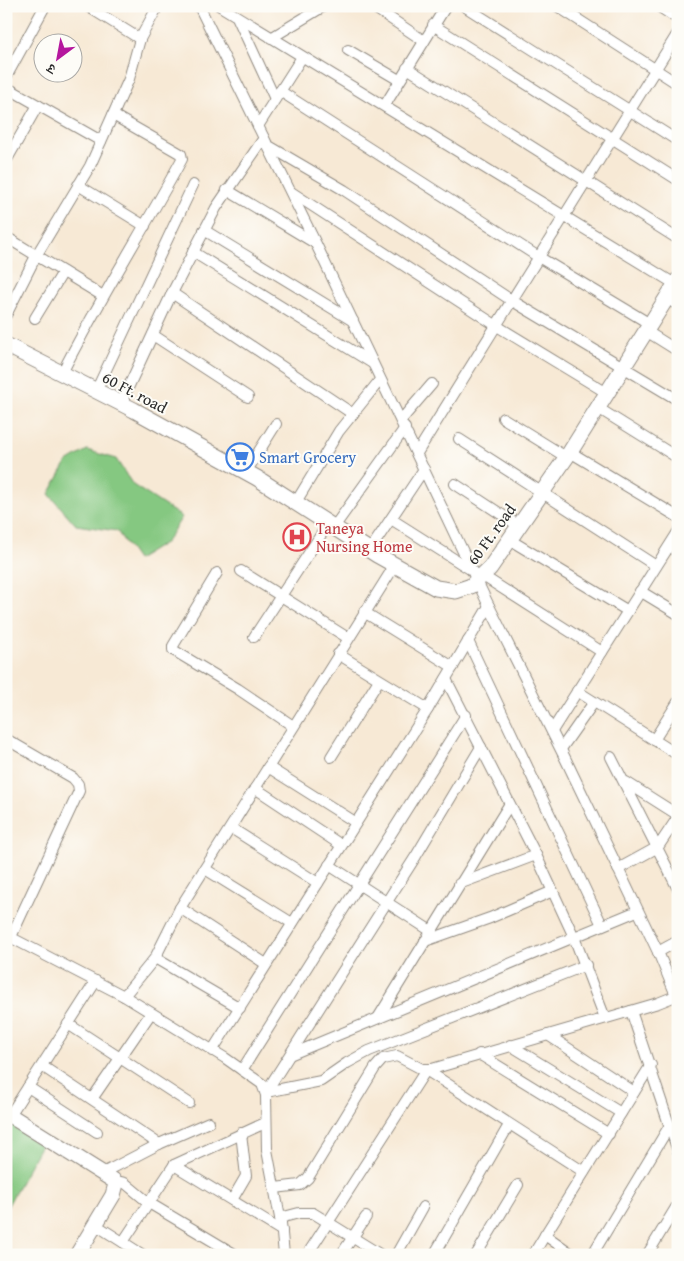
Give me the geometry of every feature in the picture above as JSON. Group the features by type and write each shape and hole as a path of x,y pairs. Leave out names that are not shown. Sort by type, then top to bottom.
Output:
{"street":[{"path":"6,77 45,6"},
{"path":"87,6 140,39"},
{"path":"6,315 36,256 78,186 101,141 129,79 140,39 158,6"},
{"path":"199,6 291,192 380,380 478,576 489,606 552,731 658,952 677,997 426,1070 308,1255"},
{"path":"220,6 238,19 385,105 676,282"},
{"path":"271,38 324,6"},
{"path":"372,6 424,41"},
{"path":"385,105 446,6"},
{"path":"464,6 678,141"},
{"path":"557,6 678,84"},
{"path":"658,6 678,19"},
{"path":"238,19 278,95 537,256 648,328 678,351"},
{"path":"433,25 678,180"},
{"path":"417,453 497,326 584,180 655,69 673,51 678,33"},
{"path":"348,50 399,80"},
{"path":"258,126 302,57"},
{"path":"407,68 678,239"},
{"path":"6,87 101,141"},
{"path":"6,161 38,105"},
{"path":"62,373 102,296 145,226 182,156 113,115"},
{"path":"121,403 172,293 204,230 227,190 266,142"},
{"path":"266,142 344,190 511,300 678,400"},
{"path":"96,391 193,185"},
{"path":"78,186 145,226"},
{"path":"227,190 316,244"},
{"path":"291,192 497,326 607,393"},
{"path":"204,230 353,321"},
{"path":"6,237 102,296"},
{"path":"193,252 372,363"},
{"path":"35,318 63,272"},
{"name":"60 Ft. road","path":"6,345 121,403 246,472 395,565 445,590 463,590 510,540 598,408 648,328 672,302 676,282"},
{"path":"172,293 353,414"},
{"path":"153,336 248,397"},
{"path":"296,502 339,431 380,380"},
{"path":"254,636 280,596 432,384"},
{"path":"598,408 678,458"},
{"path":"503,418 678,517"},
{"path":"246,472 276,424"},
{"path":"459,439 656,566"},
{"path":"370,550 424,469"},
{"path":"454,484 519,526"},
{"path":"391,519 478,576 602,652"},
{"path":"552,731 678,532"},
{"path":"510,540 628,611"},
{"path":"124,996 155,958 180,908 395,565"},
{"path":"241,571 348,638"},
{"path":"217,573 174,646 174,650 238,688 293,726"},
{"path":"640,591 678,614"},
{"path":"212,1051 428,709 489,606"},
{"path":"364,612 453,667"},
{"path":"468,641 602,925"},
{"path":"338,654 428,709"},
{"path":"446,679 536,855 574,937 606,1018"},
{"path":"331,757 379,680"},
{"path":"577,691 678,755"},
{"path":"560,749 594,702"},
{"path":"654,740 678,702"},
{"path":"242,1070 466,715"},
{"path":"6,739 73,778 78,784 79,791 9,936 124,996 262,1084 266,1092 265,1123 267,1150 280,1218 284,1255"},
{"path":"266,1092 292,1054 387,902 481,747"},
{"path":"611,757 625,781 678,889"},
{"path":"268,767 355,822"},
{"path":"618,869 658,847 677,820 625,781"},
{"path":"255,788 341,845"},
{"path":"378,1018 509,805"},
{"path":"231,828 318,883"},
{"path":"460,884 536,855"},
{"path":"329,865 431,931"},
{"path":"205,869 292,924"},
{"path":"425,942 477,923 552,891"},
{"path":"180,908 266,964"},
{"path":"292,1054 637,911"},
{"path":"658,952 678,941"},
{"path":"155,958 240,1008"},
{"path":"266,1092 321,1081 347,1062 369,1051 586,965"},
{"path":"96,981 42,1066 8,1114 108,1176 129,1186 149,1203 236,1255"},
{"path":"631,1010 651,1065 678,1151"},
{"path":"92,1100 151,1013"},
{"path":"68,1024 189,1103"},
{"path":"548,1036 634,1092"},
{"path":"510,1045 621,1113"},
{"path":"479,1054 609,1134"},
{"path":"275,1188 300,1184 308,1178 380,1061 397,1056 426,1070 584,1172"},
{"path":"533,1255 651,1065"},
{"path":"42,1066 158,1144"},
{"path":"28,1087 97,1132"},
{"path":"108,1176 158,1144 209,1122"},
{"path":"123,1242 174,1165 265,1123"},
{"path":"434,1255 509,1125"},
{"path":"592,1255 670,1125"},
{"path":"232,1200 246,1176 241,1133"},
{"path":"174,1165 282,1231"},
{"path":"77,1255 116,1189 108,1176"},
{"path":"476,1255 518,1185"},
{"path":"647,1255 678,1204"},
{"path":"396,1255 423,1207"},
{"path":"280,1218 309,1212 381,1255"},
{"path":"341,1255 366,1217"},
{"path":"96,1225 143,1255"},
{"path":"545,1235 573,1255"}],"green space":[{"path":"87,450 116,459 133,485 182,517 166,542 137,560 117,531 76,525 49,494 67,462"},
{"path":"6,1119 43,1141 6,1209"}],"place":[{"name":"Smart Grocery","path":"240,457"},
{"name":"Taneya Nursing Home","path":"297,537"}]}
